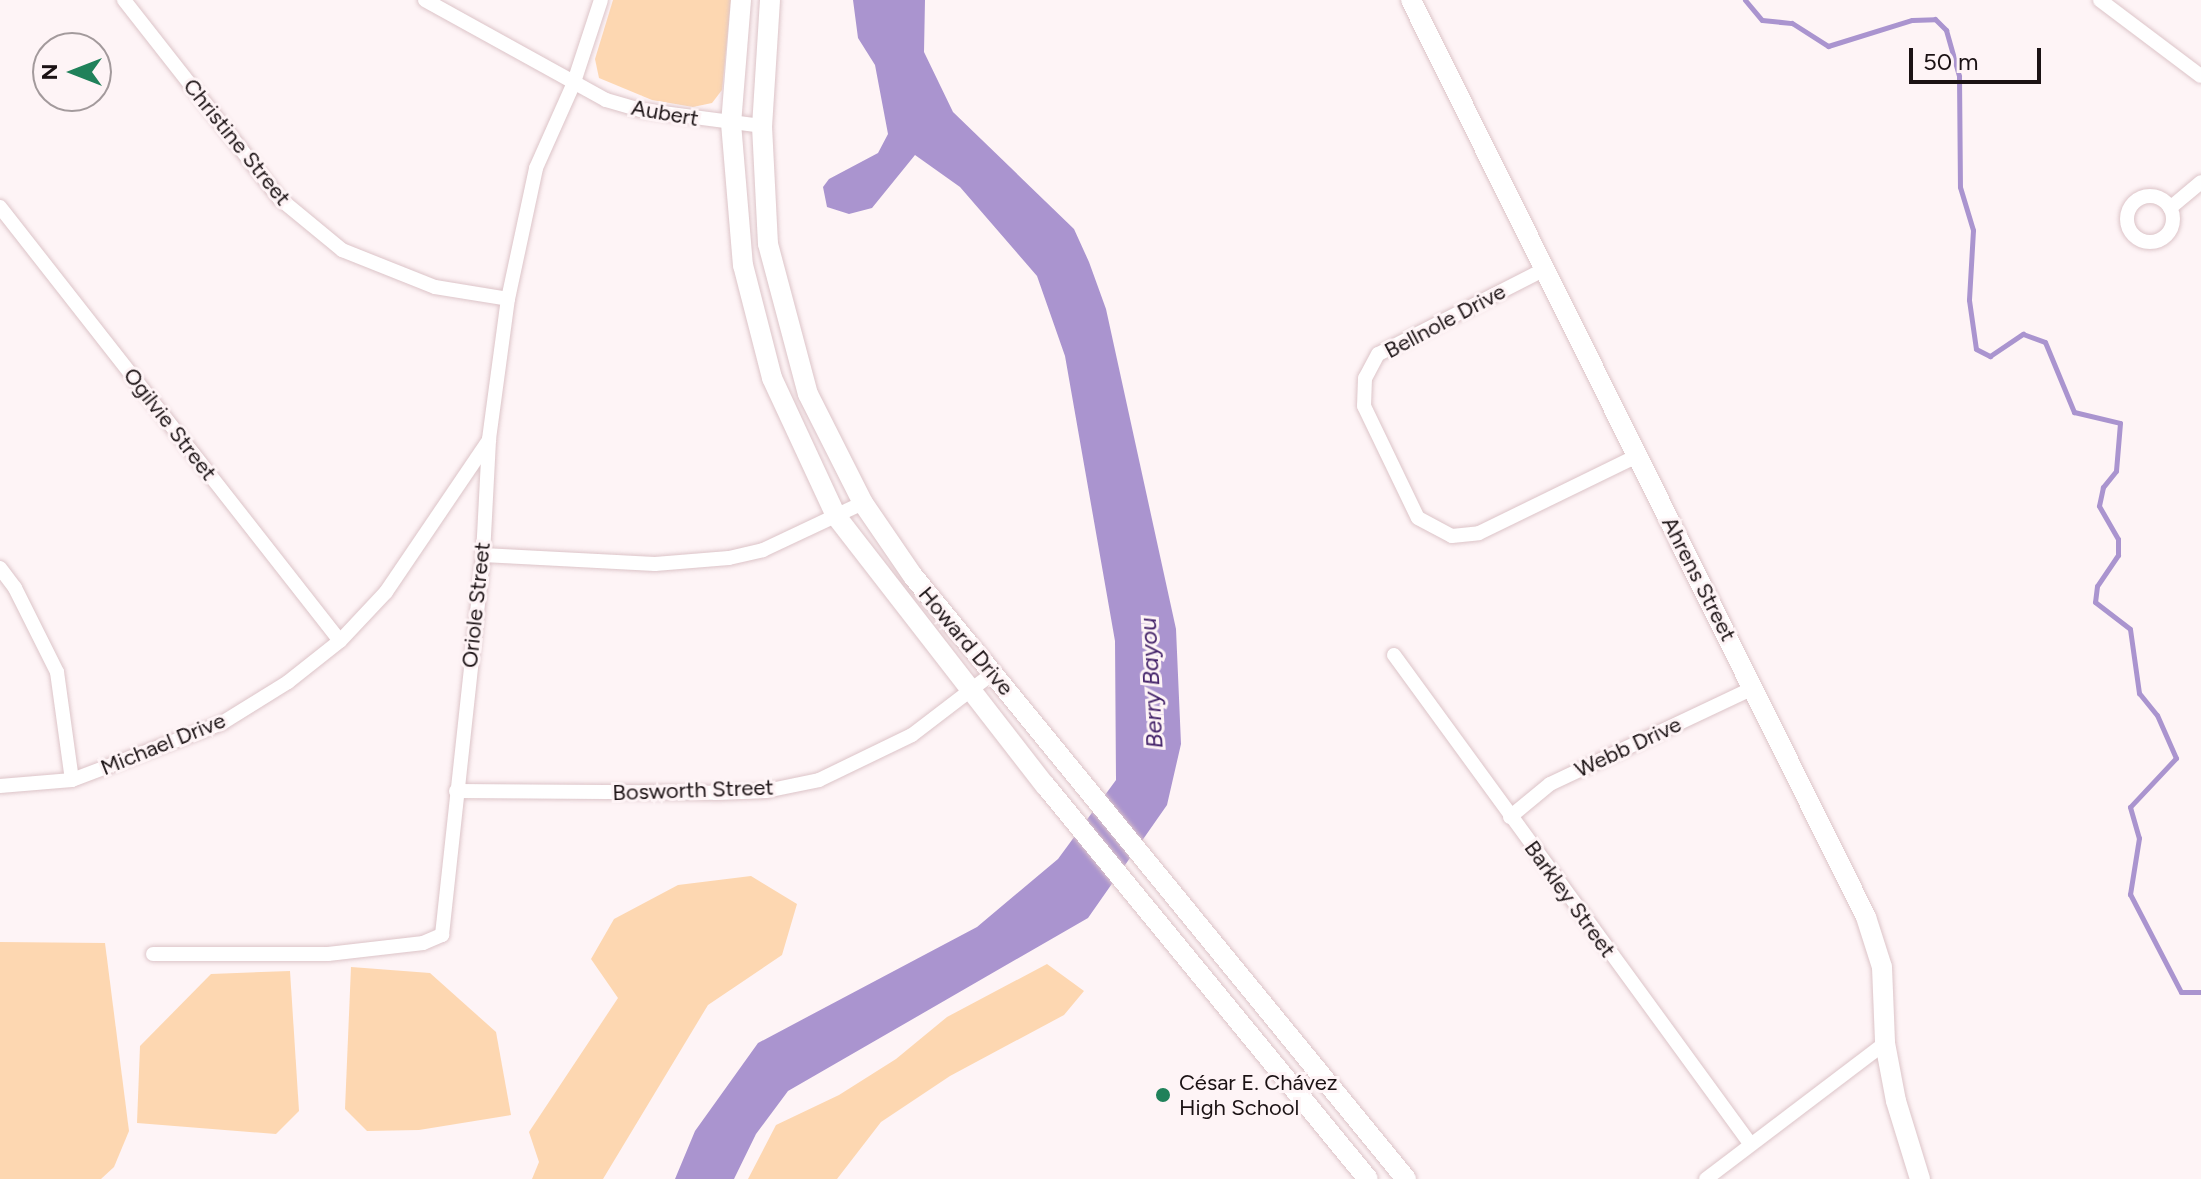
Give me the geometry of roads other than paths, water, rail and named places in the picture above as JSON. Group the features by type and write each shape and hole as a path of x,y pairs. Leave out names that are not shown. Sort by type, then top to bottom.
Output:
{"main road":[{"name":"Howard Drive","path":"741,0 731,123 736,204 755,322 772,378 836,516 1045,785 1368,1179"},
{"name":"Howard Drive","path":"770,0 762,126 768,244 783,315 808,394 863,503 913,576 1405,1179"},
{"name":"Ahrens Street","path":"1411,0 1753,688 1878,950 1885,1043 1920,1179"},
{"path":"755,322 783,315"},
{"path":"1231,1015 1256,996"}],"street":[{"name":"Christine Street","path":"124,0 279,198 342,250 435,287 508,299"},
{"name":"Aubert","path":"425,0 573,85 641,110 762,126"},
{"name":"Oriole Street","path":"153,954 328,954 423,943 442,935 483,555 489,439 508,299 536,168 573,85 601,0"},
{"path":"2100,0 2201,76"},
{"path":"2170,208 2201,182"},
{"name":"Ogilvie Street","path":"0,207 340,641"},
{"name":"Bellnole Drive","path":"1545,269 1378,354 1365,378 1364,406 1418,518 1452,536 1479,533 1637,456"},
{"name":"Michael Drive","path":"0,786 72,780 222,723 288,682 340,641 386,592 489,439"},
{"path":"483,555 655,564 729,558 763,550 863,503"},
{"path":"0,568 57,672 72,780"},
{"name":"Barkley Street","path":"1394,655 1749,1142"},
{"name":"Bosworth Street","path":"456,791 766,791 819,780 912,735 993,673"},
{"name":"Webb Drive","path":"1510,817 1550,784 1753,688"},
{"path":"1706,1179 1749,1142 1885,1043"}],"water":[{"name":"Berry Bayou","path":"853,0 925,0 924,52 953,112 1074,229 1089,262 1106,309 1176,629 1181,744 1167,805 1088,918 788,1091 756,1134 734,1179 675,1179 695,1131 758,1043 977,927 1058,859 1116,780 1115,641 1065,356 1037,276 960,187 915,155 872,208 849,214 827,207 823,187 829,179 878,153 888,134 875,65 858,38"}],"waterway":[{"path":"1745,0 1762,20 1792,23 1828,46 1912,20 1935,19 1946,30 1959,76 1960,187 1973,230 1969,300 1976,349 1990,356 2023,334 2045,342 2074,412 2120,423 2116,471 2103,487 2099,506 2118,539 2118,555 2097,586 2095,602 2130,629 2139,693 2157,715 2176,758 2130,807 2139,838 2130,894 2181,992 2201,992"}],"place":[{"name":"César E. Chávez High School","path":"1163,1095"}]}
